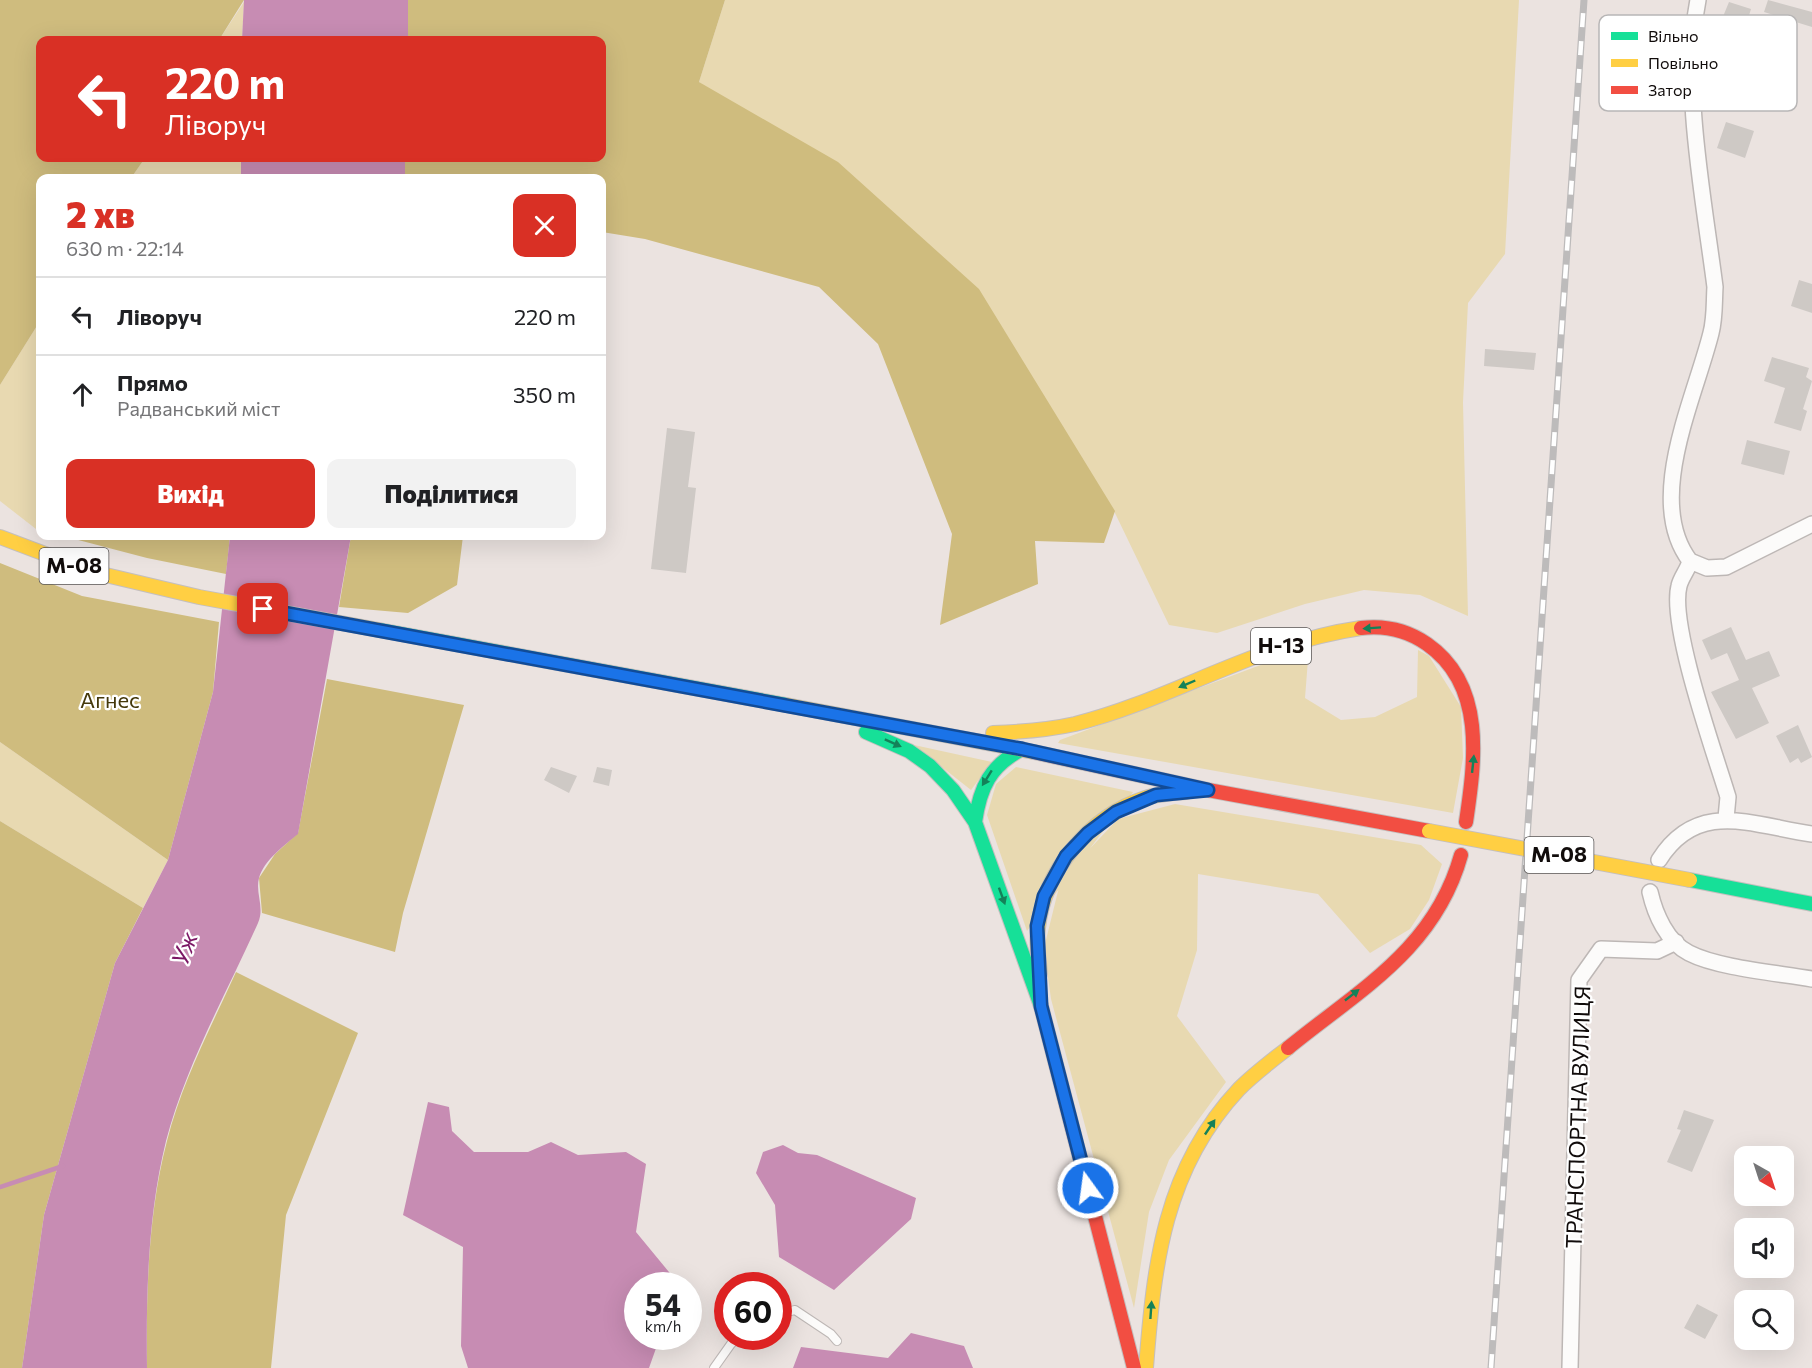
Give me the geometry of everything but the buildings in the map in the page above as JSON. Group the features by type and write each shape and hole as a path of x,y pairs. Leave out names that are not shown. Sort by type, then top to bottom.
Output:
{"main road":[{"name":"М-08","path":"0,537 66,564 151,586 408,636 1022,749 1208,790 1812,904"},
{"name":"Н-13","path":"949,736 1048,730 1085,721 1274,648 1322,634 1386,627 1413,634 1434,648 1450,665 1464,686 1470,703 1474,727 1474,755 1466,822"},
{"path":"820,712 909,751 945,782 975,822 1041,1006 1134,1368"},
{"path":"975,822 983,783 1004,757 1022,749"},
{"path":"1041,1006 1037,926 1044,896 1066,856 1088,833 1116,812 1138,801 1156,795 1208,790"},
{"path":"1146,1368 1154,1268 1162,1228 1170,1202 1200,1141 1236,1092 1390,966 1417,939 1453,885 1461,855"}],"street":[{"path":"1696,15 1698,0"},
{"path":"1695,111 1715,287 1712,333 1682,425 1671,516 1674,535 1690,561 1707,568 1726,567 1812,524"},
{"path":"1690,561 1679,585 1678,616 1690,670 1728,797 1726,818"},
{"path":"1659,860 1669,844 1686,832 1706,823 1726,818 1812,834"},
{"path":"1650,892 1658,917 1676,942 1688,953 1707,960 1812,979"},
{"name":"ТРАНСПОРТНА ВУЛИЦЯ","path":"1570,1368 1579,980 1600,949 1657,951 1676,942"}],"lane":[{"path":"792,1311 795,1310 831,1334 837,1341"},
{"path":"714,1368 727,1350"}],"shaded area":[{"path":"725,0 1519,0 1505,254 1468,303 1463,402 1468,616 1420,595 1364,590 1305,604 1217,633 1169,625 1114,511 978,289 699,82"},
{"path":"244,2 242,36 222,36"},
{"path":"142,162 241,162 241,174 134,174"},
{"path":"36,327 36,529 0,501 0,385"},
{"path":"1309,647 1305,698 1341,720 1375,717 1417,697 1418,650 1429,656 1461,707 1463,758 1453,813 1058,743 1060,740"},
{"path":"0,742 168,860 143,908 0,821"},
{"path":"914,745 992,762 971,790"},
{"path":"1016,767 1133,792 1027,931 987,815 996,784"},
{"path":"1175,804 1421,845 1442,864 1429,900 1410,929 1370,953 1318,894 1198,874 1197,950 1177,1016 1226,1082 1169,1160 1149,1212 1134,1308 1051,999 1044,948 1061,879 1118,819"}],"green space":[{"path":"0,0 244,0 222,36 36,36 36,162 142,162 134,174 36,174 36,327 0,385"},
{"path":"408,0 725,0 699,82 838,162 979,289 1115,511 1104,543 1035,541 1038,584 940,625 952,534 878,344 819,287 645,239 606,233 606,174 405,174 405,162 606,162 606,36 408,36"},
{"path":"78,540 230,540 226,574 147,558"},
{"path":"350,540 463,540 457,585 408,613 339,607"},
{"name":"Агнес","path":"0,563 82,596 219,622 213,692 168,860 0,742"},
{"path":"327,679 464,705 403,913 395,952 262,913 259,878 275,854 298,833"},
{"path":"0,821 143,908 115,963 44,1215 22,1368 0,1368"},
{"path":"236,972 358,1033 286,1215 271,1368 147,1368 147,1311 152,1225 167,1141 173,1119 198,1055"}],"water":[{"path":"244,0 408,0 408,36 242,36"},
{"path":"241,162 405,162 405,174 241,174"},
{"name":"Уж","path":"230,540 350,540 298,834 276,853 262,871 258,884 261,911 258,923 195,1057 166,1141 155,1197 149,1254 147,1368 22,1368 44,1215 115,963 168,860 213,692"},
{"path":"428,1102 449,1107 452,1131 474,1152 528,1152 551,1142 578,1155 626,1152 646,1164 636,1232 669,1272 624,1272 624,1350 655,1350 649,1368 468,1368 461,1346 463,1247 403,1215"},
{"path":"783,1145 798,1153 817,1155 916,1198 911,1219 834,1290 779,1257 775,1205 756,1173 763,1152"},
{"path":"911,1333 964,1346 973,1368 793,1368 801,1347 888,1358"}],"waterway":[{"path":"0,1187 63,1166"}],"railway":[{"path":"1491,1368 1584,0"}],"traffic: fast":[{"path":"379,630 786,705"},
{"path":"866,732 909,751 930,766 953,790 975,822 1041,1006"},
{"path":"975,822 980,798 988,779 994,770 1022,749"},
{"path":"1690,880 1812,904"}],"traffic: slow":[{"path":"0,537 93,572 199,597 379,630"},
{"path":"993,733 1075,724 1147,701 1250,658 1323,635 1361,628"},
{"path":"786,705 1034,752"},
{"path":"1040,974 1037,934 1042,907 1050,886 1073,848 1106,818 1125,806 1145,798 1186,792"},
{"path":"1429,831 1690,880"},
{"path":"1146,1368 1159,1255 1167,1220 1179,1185 1194,1152 1214,1120 1245,1083 1288,1048"}],"traffic: jam":[{"path":"1361,628 1379,627 1396,630 1419,639 1446,661 1459,681 1468,702 1472,726 1472,774 1466,822"},
{"path":"1034,752 1208,790 1429,831"},
{"path":"1288,1048 1367,986 1414,942 1433,917 1449,888 1461,855"},
{"path":"1041,1006 1134,1368"}],"route":[{"path":"263,609 1022,749 1208,790 1156,795 1116,812 1088,833 1066,856 1053,874 1044,896 1037,926 1041,1006 1088,1188"}]}
